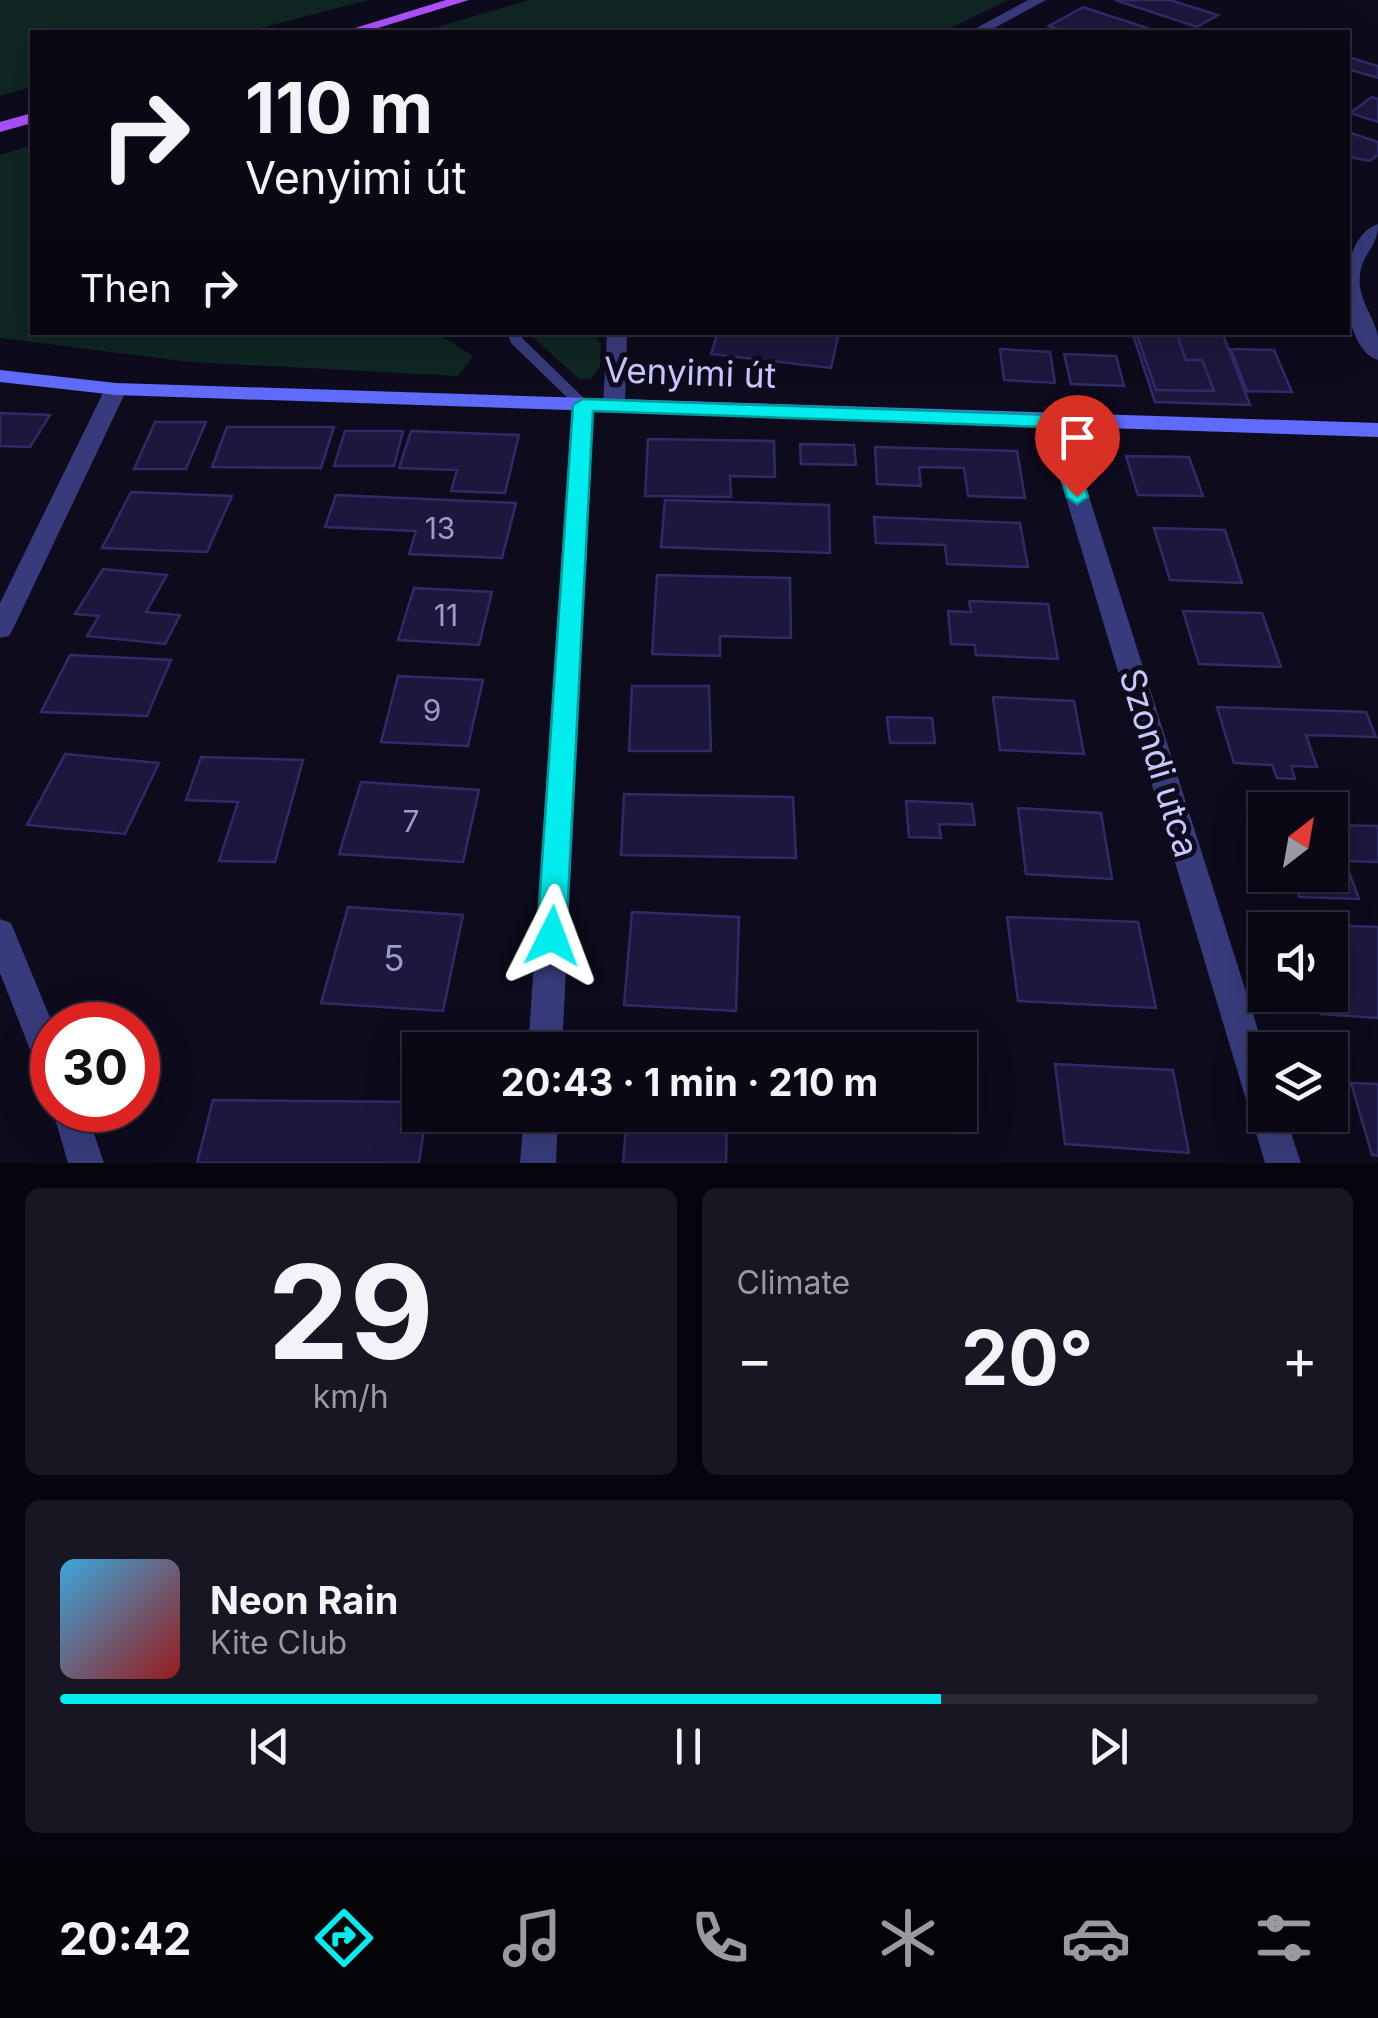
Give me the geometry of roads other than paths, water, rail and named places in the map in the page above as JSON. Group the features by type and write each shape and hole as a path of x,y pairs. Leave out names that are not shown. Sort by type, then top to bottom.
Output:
{"main road":[{"path":"357,30 462,0"},
{"path":"0,127 30,119"}],"street":[{"path":"981,30 1039,0"},
{"path":"1350,266 1378,230"},
{"path":"1350,298 1378,354"},
{"path":"614,406 617,335"},
{"name":"Venyimi út","path":"0,376 116,389 1378,430"},
{"path":"0,629 116,389"},
{"path":"546,1032 583,405"},
{"name":"Szondi utca","path":"1054,421 1248,1051"},
{"path":"0,933 30,1009"},
{"path":"76,1132 86,1163"},
{"path":"538,1163 540,1132"},
{"path":"1273,1132 1283,1163"}],"lane":[{"path":"515,335 583,405"}]}
